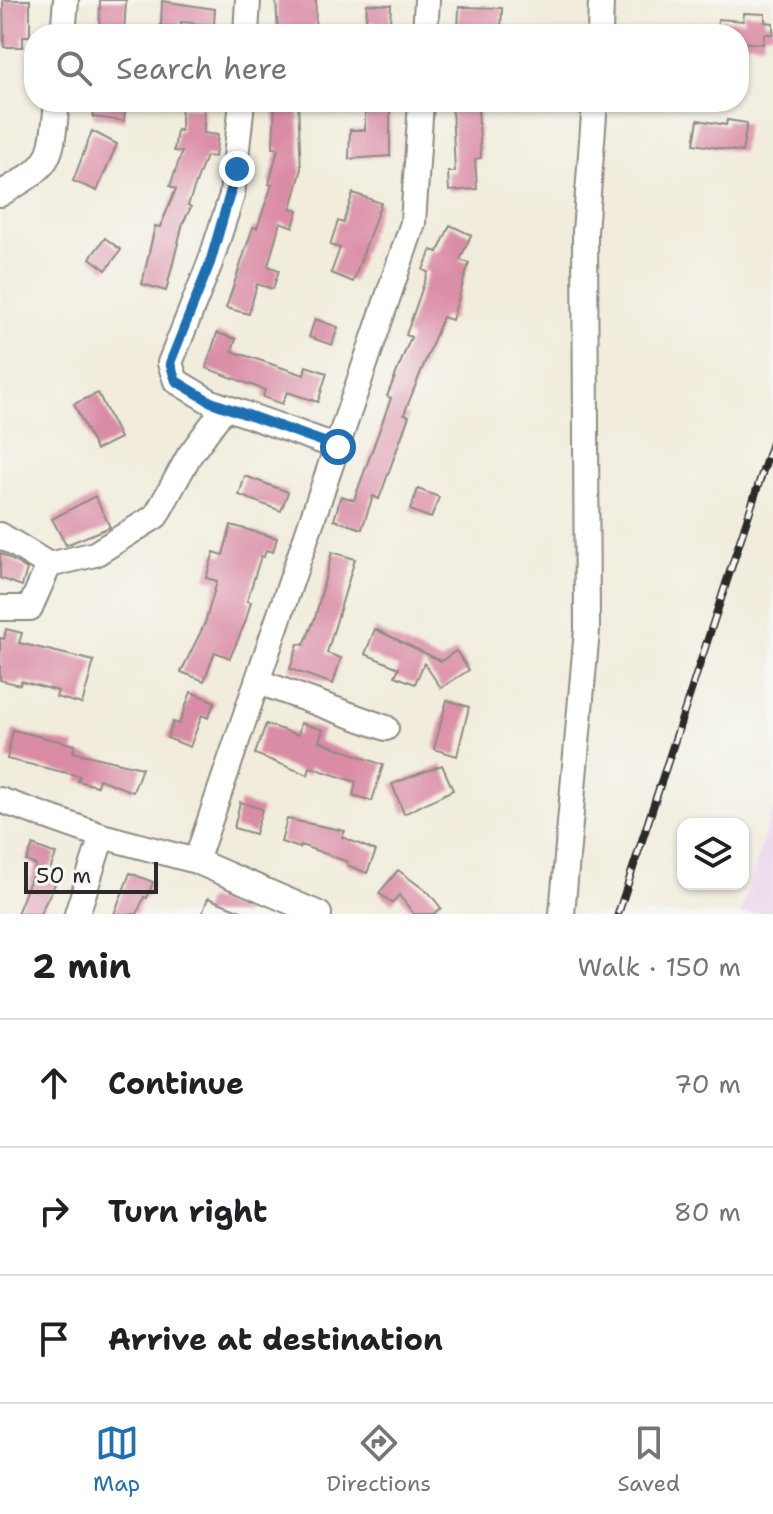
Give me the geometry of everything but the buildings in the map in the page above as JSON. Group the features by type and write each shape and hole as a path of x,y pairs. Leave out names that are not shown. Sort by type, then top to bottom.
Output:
{"street":[{"path":"64,24 66,0"},
{"path":"247,24 248,0"},
{"path":"426,24 427,0"},
{"path":"600,24 601,0"},
{"path":"0,194 45,165 52,151 56,112"},
{"path":"241,112 232,195 210,263 170,363 176,381 225,407 338,447"},
{"path":"196,861 413,223 420,112"},
{"path":"562,914 587,630 585,232 594,112"},
{"path":"0,535 49,565 95,554 156,516 189,456 225,407"},
{"path":"0,608 30,608 49,565"},
{"path":"259,682 386,728"},
{"path":"0,800 102,836 196,861 269,902 319,914"},
{"path":"77,914 102,836"}],"shaded area":[{"path":"773,809 773,914 740,914"}],"railway":[{"path":"618,914 773,440"}],"route":[{"path":"237,169 210,263 170,363 176,381 211,402 338,447"}]}
